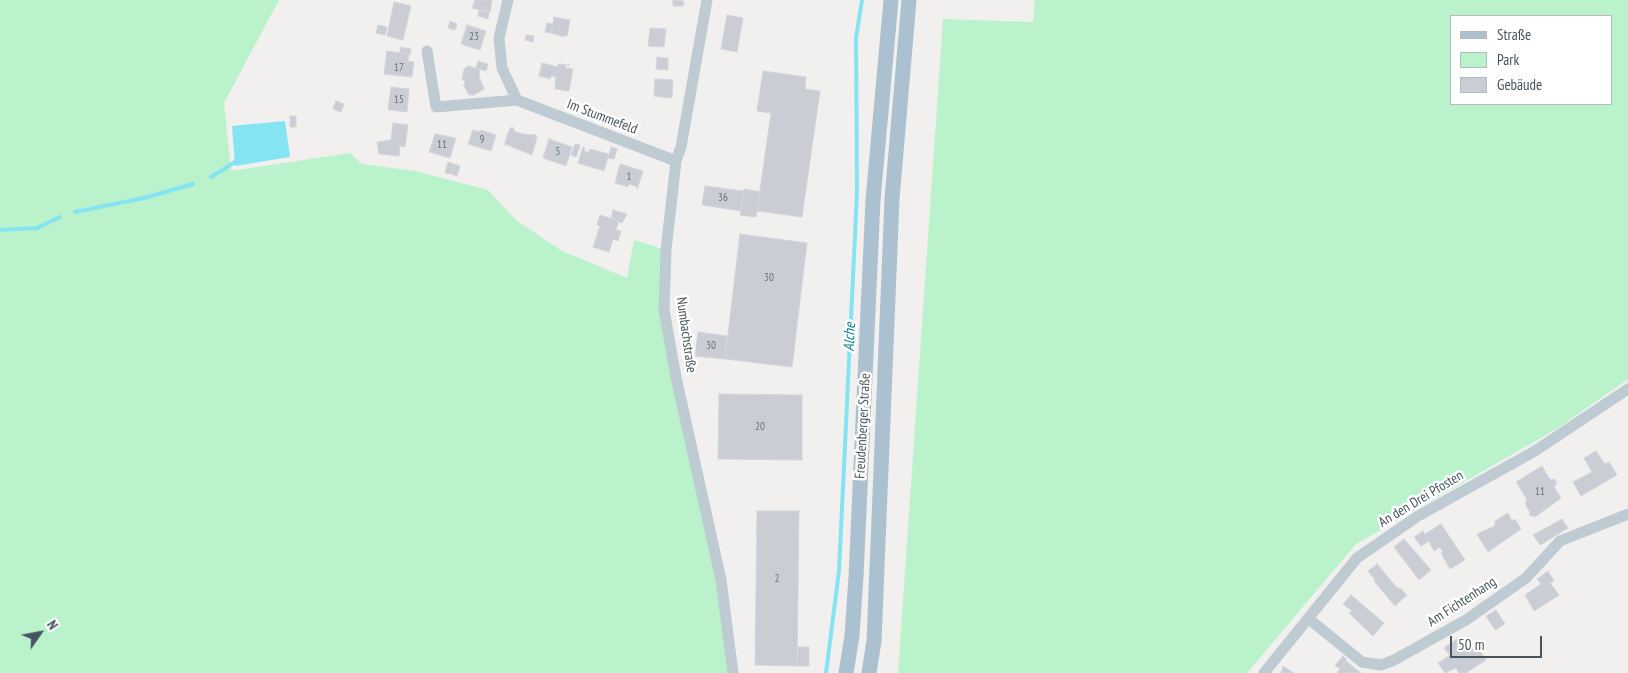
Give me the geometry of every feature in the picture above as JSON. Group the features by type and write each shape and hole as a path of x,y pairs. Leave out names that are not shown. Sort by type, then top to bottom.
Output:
{"main road":[{"name":"Freudenberger Straße","path":"846,673 856,577 874,200 891,0"},
{"name":"Freudenberger Straße","path":"869,673 874,632 892,199 909,0"}],"street":[{"path":"508,0 499,38 502,68 517,100"},
{"name":"Numbachstraße","path":"706,0 681,147 676,161 666,250 664,310 676,377 721,580 733,673"},
{"name":"Im Stummefeld","path":"426,52 436,107 517,100 676,161"},
{"name":"An den Drei Pfosten","path":"1264,673 1357,558 1418,516 1535,451 1628,390"},
{"name":"Am Fichtenhang","path":"1309,619 1362,662 1381,665 1388,663 1406,655 1466,620 1519,583 1560,541 1628,514"}],"green space":[{"path":"0,0 279,0 224,103 231,171 350,153 362,164 415,171 488,190 516,220 562,251 627,278 634,240 666,250 664,310 706,512 733,673 0,673"},
{"path":"1035,0 1628,0 1628,379 1558,428 1356,544 1247,673 898,673 943,19 1033,22"}],"water":[{"path":"285,121 290,157 235,166 232,126"}],"building":[{"path":"475,0 492,0 490,12 472,8"},
{"path":"673,0 684,1 683,6 673,6"},
{"path":"394,2 411,6 403,40 387,36"},
{"path":"479,10 489,13 488,19 478,16"},
{"path":"727,15 743,18 737,52 721,49"},
{"path":"554,17 570,20 567,36 564,35 564,37 551,33"},
{"path":"450,21 457,24 455,30 448,28"},
{"path":"547,23 553,24 551,33 545,32"},
{"path":"378,25 387,27 385,35 376,33"},
{"path":"467,25 486,31 480,50 461,44"},
{"path":"650,28 666,29 664,47 648,46"},
{"path":"526,35 534,36 533,42 525,40"},
{"path":"400,47 411,49 410,55 400,53"},
{"path":"387,51 409,54 408,61 414,62 412,77 384,74"},
{"path":"657,57 668,58 668,70 656,69"},
{"path":"478,61 488,64 486,71 476,68"},
{"path":"542,63 558,67 558,64 570,65 566,65 565,68 573,69 569,91 555,89 556,77 551,76 550,79 539,76"},
{"path":"468,66 480,69 479,76 484,89 474,95 469,95 464,86 465,81 462,80 464,69"},
{"path":"763,71 806,77 805,89 820,91 802,217 757,211 771,113 757,111"},
{"path":"655,79 673,80 672,98 654,96"},
{"path":"391,87 409,89 407,112 388,110"},
{"path":"336,101 344,104 341,112 333,109"},
{"path":"290,116 296,116 296,127 290,127"},
{"path":"393,123 408,125 405,147 400,146 399,156 379,154 377,142 391,140"},
{"path":"512,127 516,132 536,135 537,138 532,155 505,144 504,146 509,130"},
{"path":"473,130 480,132 481,130 496,135 491,151 468,144"},
{"path":"435,134 456,138 450,158 429,152"},
{"path":"549,139 572,147 566,166 543,158"},
{"path":"575,144 580,145 576,157 571,155"},
{"path":"583,147 585,148 584,151 589,152 590,149 609,154 604,171 578,163"},
{"path":"611,147 617,149 614,159 608,158"},
{"path":"448,162 454,164 451,174 445,173"},
{"path":"454,164 460,166 457,176 451,174"},
{"path":"620,164 643,171 638,187 629,184 628,187 615,183"},
{"path":"705,186 743,191 741,211 702,205"},
{"path":"744,189 760,192 756,217 740,215"},
{"path":"613,210 627,214 622,223 611,219"},
{"path":"600,215 619,221 616,230 621,231 618,241 613,239 609,252 593,247 600,226 597,225"},
{"path":"740,234 807,243 792,367 725,359"},
{"path":"698,332 727,336 725,359 695,356"},
{"path":"719,394 802,395 802,460 718,459"},
{"path":"1596,451 1605,464 1609,462 1617,475 1581,496 1573,482 1592,472 1584,458"},
{"path":"1542,466 1550,480 1554,479 1557,483 1554,487 1561,498 1535,517 1529,515 1530,512 1525,504 1527,499 1516,482"},
{"path":"757,511 799,511 797,666 755,665"},
{"path":"1508,513 1512,521 1515,519 1521,529 1488,552 1477,534 1495,526 1495,521"},
{"path":"1562,519 1568,528 1540,545 1533,535"},
{"path":"1441,524 1465,560 1450,569 1441,553 1443,552 1440,547 1434,551 1425,534"},
{"path":"1423,531 1429,541 1421,546 1414,537"},
{"path":"1404,539 1431,570 1419,580 1394,547"},
{"path":"1377,564 1398,589 1400,588 1407,595 1395,606 1368,571"},
{"path":"1548,571 1554,581 1550,583 1559,595 1534,611 1525,595 1541,584 1537,579"},
{"path":"1351,595 1384,623 1373,636 1349,613 1352,611 1343,604"},
{"path":"1496,610 1505,624 1495,630 1486,616"},
{"path":"1458,638 1461,642 1465,639 1473,650 1477,647 1486,660 1466,673 1459,673 1456,668 1445,673 1438,663 1450,655 1444,648"},
{"path":"798,647 809,647 809,666 797,666"},
{"path":"1343,656 1347,660 1340,669 1335,665"},
{"path":"1346,661 1361,673 1337,673"},
{"path":"1283,666 1294,673 1281,673"}],"waterway":[{"name":"Alche","path":"826,673 839,571 857,192 856,38 862,0"},
{"path":"211,177 235,162"},
{"path":"75,212 144,198 193,184"},
{"path":"0,230 37,228 60,217"}]}
